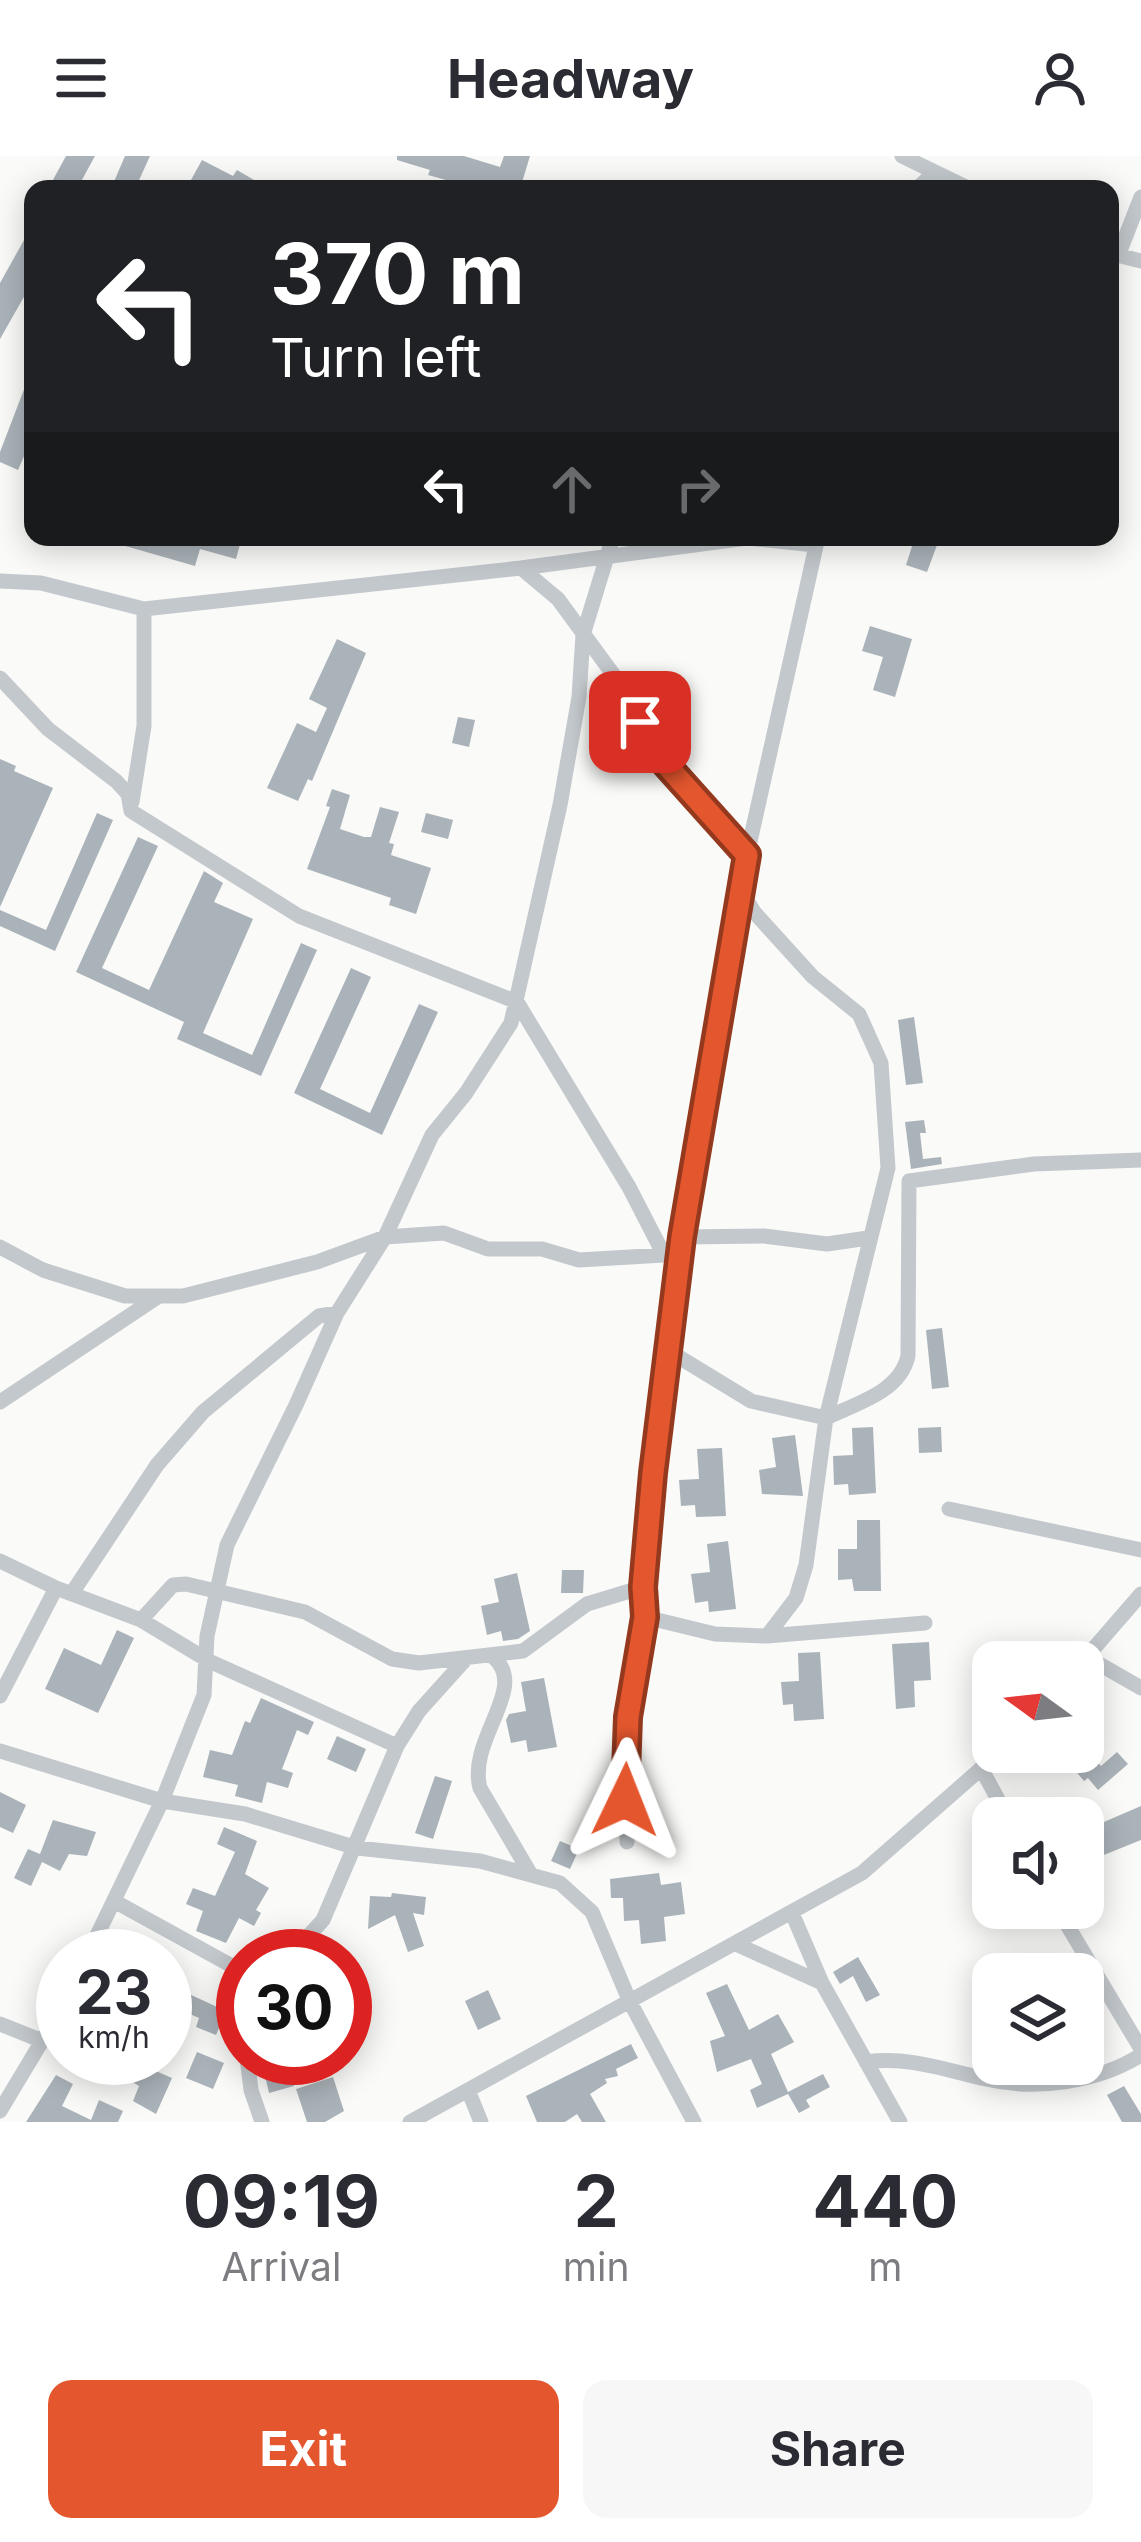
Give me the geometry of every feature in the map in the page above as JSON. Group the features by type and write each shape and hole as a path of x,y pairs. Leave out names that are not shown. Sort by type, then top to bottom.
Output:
{"street":[{"path":"902,156 930,180"},
{"path":"1119,243 1141,197"},
{"path":"100,1929 162,1801 204,1695 207,1636 227,1545 337,1313 385,1237 432,1135 511,1023 560,805 579,697 583,635 609,546"},
{"path":"0,581 41,583 144,609 687,546"},
{"path":"627,1842 628,1717 645,1617 643,1587 682,1237 747,855 816,546"},
{"path":"520,568 558,599 629,695 652,749 747,855"},
{"path":"131,811 144,726 144,609"},
{"path":"0,678 48,729 116,781 128,794 131,811 299,916 518,1002 629,1186 664,1255"},
{"path":"741,891 813,977 859,1014 872,1037 881,1064 888,1168 826,1418 806,1565 796,1598 767,1636"},
{"path":"888,1168 909,1181 1034,1164 1141,1160"},
{"path":"669,1351 752,1401 826,1418 890,1386 904,1374 908,1356 909,1181"},
{"path":"0,1247 43,1270 125,1296 183,1296 317,1262 385,1237 444,1233 488,1249 542,1249 579,1260 664,1255 682,1237 764,1236 827,1244 868,1238"},
{"path":"0,1402 159,1296"},
{"path":"0,1696 64,1591 157,1465 203,1412 319,1316 337,1313"},
{"path":"949,1509 1141,1550"},
{"path":"0,1561 141,1620 208,1661 397,1746"},
{"path":"141,1620 173,1585 217,1590 305,1612 392,1659 419,1663 524,1651 587,1604 643,1587"},
{"path":"1100,1641 1141,1594"},
{"path":"645,1617 715,1634 767,1636 925,1623"},
{"path":"491,1656 507,1675 476,1773 480,1788 530,1873"},
{"path":"315,1929 357,1848 397,1746 419,1711 464,1660"},
{"path":"1104,1669 1141,1688"},
{"path":"0,1751 162,1801 245,1814 357,1848 480,1861 560,1883 592,1912 630,2002 694,2122"},
{"path":"410,2122 862,1873 975,1773"},
{"path":"114,1900 216,1957"},
{"path":"792,1913 822,1983 900,2122"},
{"path":"866,2062 896,2057 1017,2085 1108,2074 1141,2052 1069,1929"},
{"path":"738,1945 822,1983"},
{"path":"0,2024 36,2038"},
{"path":"0,2111 36,2047"},
{"path":"250,2085 262,2122"},
{"path":"469,2090 482,2122"}],"building":[{"path":"66,156 95,156 82,180 53,180"},
{"path":"125,156 150,156 139,180 115,180"},
{"path":"397,156 464,156 500,167 504,156 530,156 523,180 446,180"},
{"path":"202,160 233,176 237,170 254,180 191,180"},
{"path":"24,240 24,297 0,339 0,283"},
{"path":"24,389 24,456 18,470 0,462"},
{"path":"125,546 240,546 236,559 200,549 195,566"},
{"path":"912,546 937,546 927,572 906,565"},
{"path":"870,626 912,639 895,697 873,690 883,657 862,651"},
{"path":"337,639 366,653 312,781 308,779 298,801 267,788 297,723 316,732 327,708 309,699"},
{"path":"458,717 475,720 469,747 452,743"},
{"path":"0,759 16,766 14,771 53,788 0,907"},
{"path":"332,789 350,795 340,829 371,837 380,807 399,812 389,843 394,844 391,855 431,868 416,914 389,905 391,898 307,869"},
{"path":"97,813 113,820 55,951 0,926 0,910 46,930"},
{"path":"426,813 453,820 448,839 421,832"},
{"path":"138,837 158,846 102,968 149,990 204,871 223,883 214,902 253,919 203,1033 252,1055 301,943 317,950 261,1076 177,1039 184,1022 76,972"},
{"path":"351,968 371,977 320,1089 370,1113 419,1004 438,1012 382,1135 294,1093"},
{"path":"914,1017 923,1083 906,1085 898,1020"},
{"path":"924,1120 926,1133 920,1133 923,1159 941,1157 942,1164 911,1169 905,1122"},
{"path":"942,1328 949,1387 932,1389 926,1330"},
{"path":"873,1427 876,1493 849,1495 848,1484 834,1485 833,1456 853,1455 852,1428"},
{"path":"941,1427 942,1452 919,1453 918,1428"},
{"path":"795,1435 803,1496 762,1494 759,1470 776,1467 772,1438"},
{"path":"722,1448 726,1516 696,1517 695,1505 681,1506 679,1480 699,1479 697,1449"},
{"path":"857,1520 880,1520 881,1591 854,1591 852,1579 838,1580 838,1549 857,1549"},
{"path":"728,1541 736,1609 709,1612 708,1601 695,1603 691,1574 710,1572 707,1544"},
{"path":"562,1570 584,1570 583,1593 561,1593"},
{"path":"517,1573 530,1631 503,1641 501,1631 487,1635 481,1606 499,1602 494,1579"},
{"path":"117,1630 134,1638 98,1713 45,1689 64,1648 101,1665"},
{"path":"929,1642 931,1680 914,1681 915,1707 896,1709 892,1644"},
{"path":"820,1652 824,1719 794,1721 793,1704 783,1705 781,1682 799,1681 798,1653"},
{"path":"544,1678 557,1747 528,1752 526,1740 511,1743 506,1720 509,1714 526,1711 521,1682"},
{"path":"261,1698 314,1722 308,1735 297,1730 282,1769 293,1773 288,1788 267,1782 262,1803 235,1796 238,1785 203,1777 210,1750 232,1755 245,1721 250,1723"},
{"path":"337,1736 366,1749 356,1772 327,1759"},
{"path":"1117,1752 1128,1764 1098,1790 1077,1773 1104,1773 1104,1763"},
{"path":"435,1776 452,1781 433,1839 415,1833"},
{"path":"0,1792 26,1805 13,1833 0,1827"},
{"path":"1141,1806 1141,1840 1104,1855 1104,1822"},
{"path":"53,1820 96,1832 87,1856 69,1854 60,1871 42,1862 31,1886 14,1878 28,1849 40,1854"},
{"path":"224,1827 257,1841 245,1874 269,1888 256,1910 261,1913 254,1926 239,1918 233,1929 216,1929 216,1939 196,1931 203,1911 186,1904 193,1888 215,1896 235,1852 217,1844"},
{"path":"560,1841 579,1849 570,1869 551,1861"},
{"path":"659,1873 661,1885 681,1882 685,1914 664,1917 666,1941 641,1944 639,1920 624,1921 623,1898 611,1898 610,1879"},
{"path":"392,1893 426,1897 424,1915 413,1913 424,1946 408,1952 395,1915 368,1929 370,1896 391,1897"},
{"path":"858,1957 880,1995 866,2002 853,1976 840,1984 833,1972"},
{"path":"727,1984 749,2030 778,2014 794,2042 771,2054 788,2092 823,2074 830,2087 806,2100 810,2107 799,2113 788,2094 757,2108 750,2090 762,2084 751,2059 717,2072 710,2041 725,2036 706,1993"},
{"path":"488,1990 501,2019 478,2030 465,2001"},
{"path":"192,1995 216,2006 216,2035 196,2027 199,2018 192,2015"},
{"path":"631,2044 638,2058 616,2069 618,2076 605,2079 607,2083 590,2094 606,2122 582,2122 577,2114 565,2122 537,2122 526,2096"},
{"path":"197,2052 216,2060 213,2089 192,2080"},
{"path":"50,2085 72,2085 62,2106 91,2120 99,2100 123,2111 118,2122 26,2122"},
{"path":"169,2085 156,2114 133,2101 139,2086"},
{"path":"267,2085 294,2085 294,2086 269,2093"},
{"path":"336,2085 344,2111 325,2122 307,2122 296,2089"},
{"path":"1124,2086 1141,2122 1122,2122 1107,2095"}],"route":[{"path":"625,1800 628,1717 645,1617 643,1587 653,1473 682,1237 747,855 652,749 640,722"}]}
